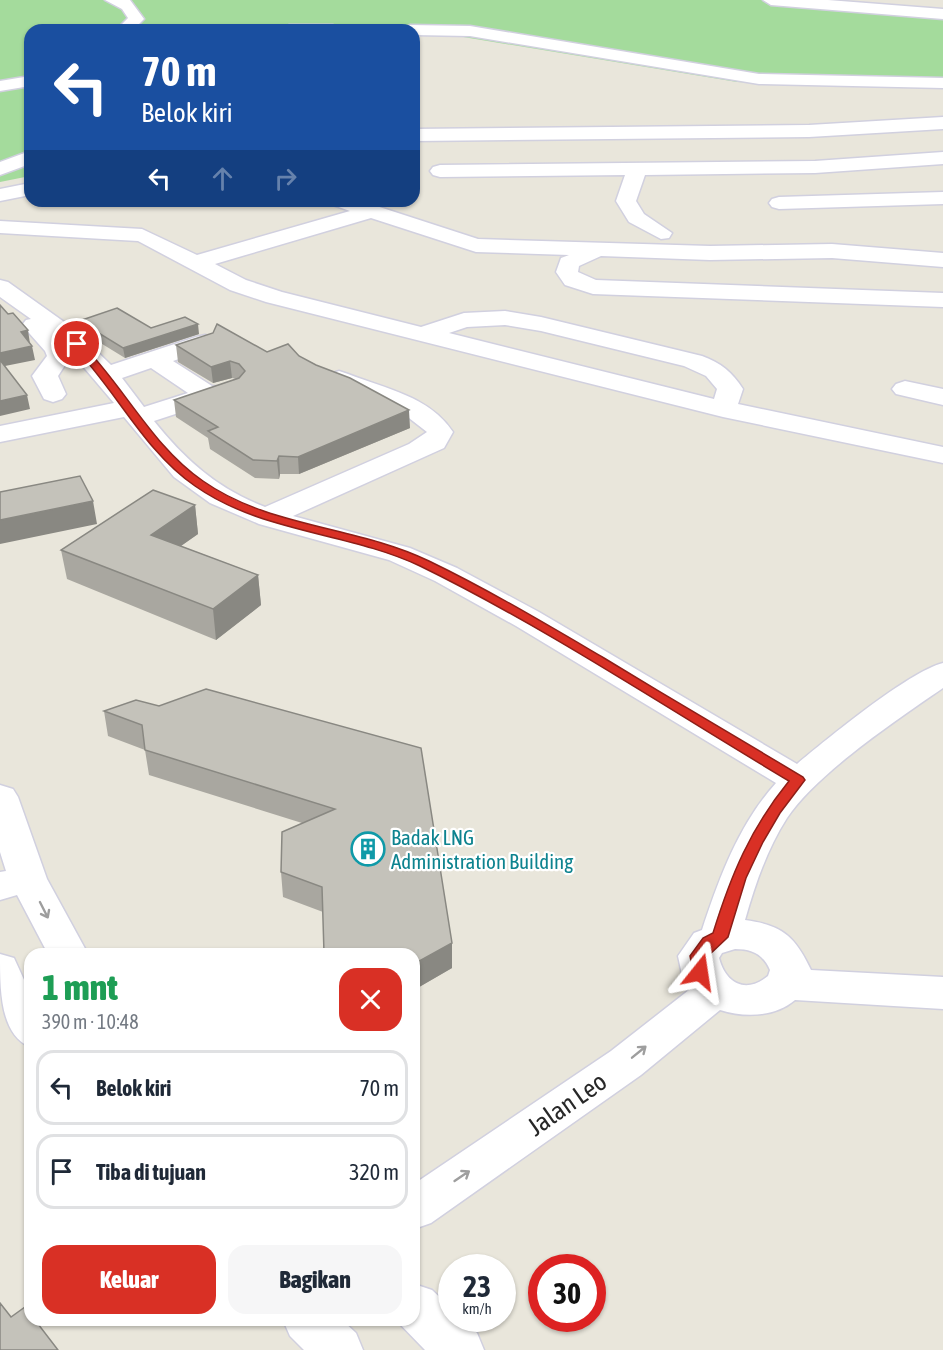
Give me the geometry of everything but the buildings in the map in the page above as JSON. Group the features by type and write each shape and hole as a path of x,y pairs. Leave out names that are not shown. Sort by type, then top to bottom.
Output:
{"street":[{"path":"113,0 125,3 136,19 131,24"},
{"path":"771,0 943,14"},
{"path":"879,0 943,6"},
{"path":"420,30 479,32 513,40 759,79 894,84 943,82"},
{"path":"0,86 24,82"},
{"path":"420,135 809,131 943,123"},
{"path":"440,171 815,167 943,158"},
{"path":"0,169 24,159"},
{"path":"637,169 626,201 636,218 661,233"},
{"path":"0,195 24,190"},
{"path":"779,203 943,198"},
{"path":"356,207 476,245 594,251 832,251 943,260"},
{"path":"195,263 369,212"},
{"path":"0,227 131,232 152,239 238,285 274,297 426,333 723,409 943,455"},
{"path":"594,251 569,263 567,272 573,280 593,287 731,294 943,300"},
{"path":"0,287 63,330 98,367 164,452 196,482 220,498 321,533 378,546 423,563 465,584 798,780"},
{"path":"0,304 25,318 53,340 59,356 45,376 53,394"},
{"path":"426,333 464,320 505,318 541,324 693,361 710,367 725,379 730,389 723,409"},
{"path":"51,367 98,367 154,359 205,342"},
{"path":"0,434 134,413 219,392 154,359"},
{"path":"268,516 419,450 434,442 440,432 435,423 420,413 390,398 342,381 314,365"},
{"path":"905,389 943,397"},
{"path":"720,937 738,878 755,842 774,810 798,780 915,691 943,673"},
{"path":"0,797 14,882 64,948"},
{"path":"747,934 773,944 789,963 791,973 788,984 779,993 765,1000 749,1002 731,999 716,991 700,972 698,956 708,943 720,937 747,934"},
{"path":"0,969 19,1018 24,1024"},
{"path":"788,984 943,993"},
{"name":"Jalan Leo","path":"420,1205 626,1063 716,991"},
{"path":"420,1312 459,1350"},
{"path":"314,1326 338,1350"}],"green space":[{"path":"0,0 832,0 943,10 943,89 737,82 420,30 420,24 24,24 24,177 0,182"}],"place":[{"name":"Badak LNG Administration Building","path":"368,849"}],"route":[{"path":"77,344 100,368 164,452 196,482 220,498 321,533 378,546 423,563 501,603 798,780 774,810 755,842 738,878 720,937 708,943 698,956 700,972"}]}
